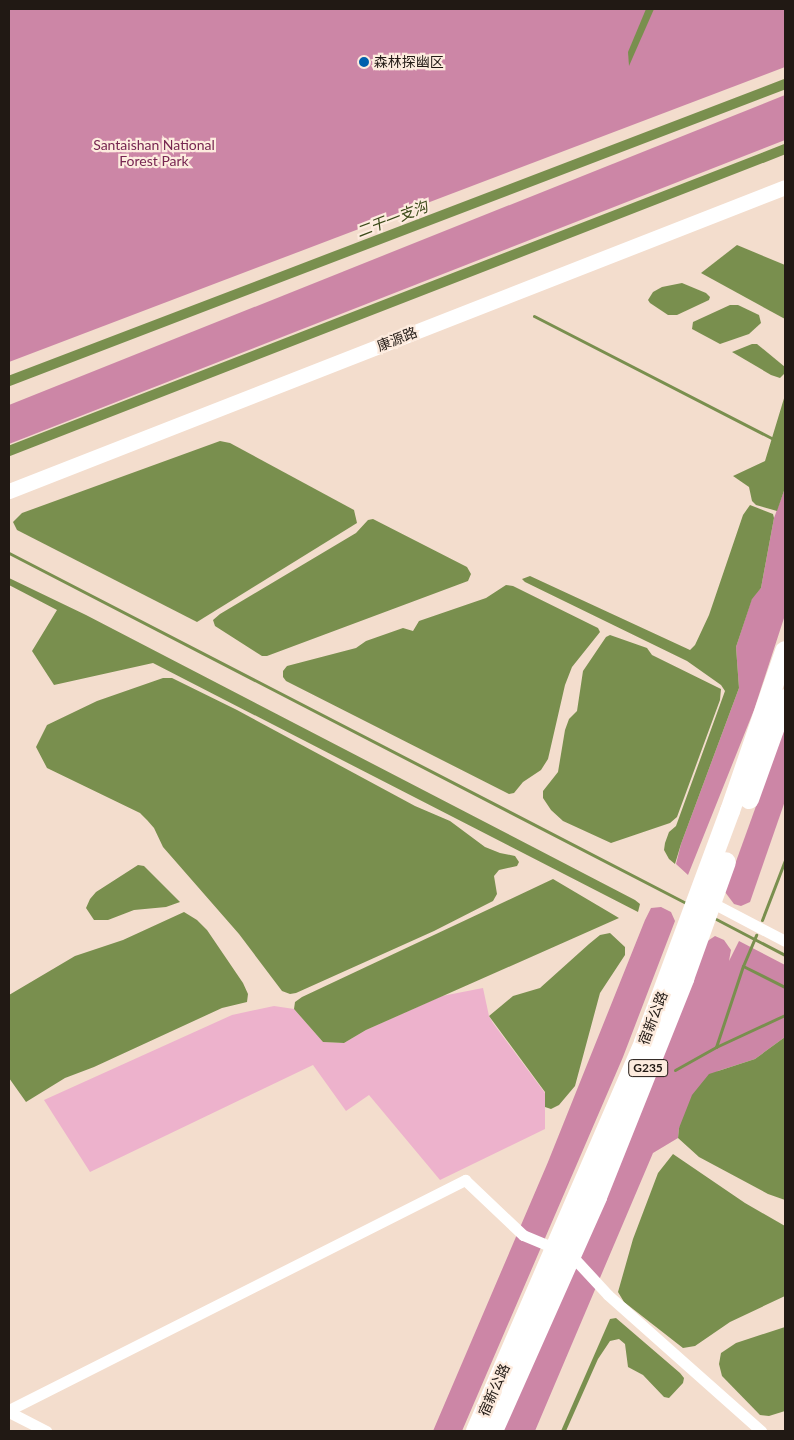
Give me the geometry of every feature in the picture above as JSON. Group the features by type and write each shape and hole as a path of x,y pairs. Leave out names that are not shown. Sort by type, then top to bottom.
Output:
{"highway":[{"name":"宿新公路","path":"476,1431 563,1252 673,1006 705,899 785,651"},
{"name":"宿新公路","path":"705,899 785,698"},
{"name":"宿新公路","path":"493,1431 563,1252"}],"street":[{"name":"康源路","path":"9,491 785,187"},
{"path":"705,899 785,942"},
{"path":"9,1411 465,1180 523,1235 563,1252 608,1295 761,1431"},
{"path":"9,1411 46,1431"}],"shaded area":[{"path":"646,9 654,9 629,66 628,52"},
{"path":"737,245 785,265 785,319 701,273"},
{"path":"682,283 706,293 710,297 709,300 677,315 668,315 648,300 653,292 662,287"},
{"path":"730,305 738,305 759,315 761,323 749,334 720,344 692,329 693,322"},
{"path":"752,344 757,344 785,367 785,373 780,378 771,375 732,352"},
{"path":"785,395 785,488 777,511 756,505 752,501 749,487 733,476 765,461"},
{"path":"220,441 230,443 354,510 357,523 197,622 17,530 13,522 22,513"},
{"path":"750,505 773,514 774,518 761,588 752,599 736,647 739,688 675,864 669,859 664,850 665,843 669,832 676,826 725,691 721,685 687,661 522,579 530,576 690,650 695,645 709,615 743,515"},
{"path":"373,519 467,567 471,574 468,581 267,656 262,656 215,626 213,620 220,614 356,533 368,520"},
{"path":"9,578 86,615 635,900 640,904 638,912 153,663 54,685 32,651 57,610 9,585"},
{"path":"506,585 513,586 598,628 600,632 572,667 565,685 548,759 541,770 523,782 514,793 509,794 286,681 283,677 283,671 287,666 356,648 366,641 403,628 413,631 419,621 486,598"},
{"path":"610,635 647,648 652,655 721,689 720,700 677,817 670,823 611,843 563,821 551,810 543,798 543,791 558,772 565,730 569,719 577,711 583,671 606,637"},
{"path":"163,678 172,678 237,710 415,806 450,821 485,847 515,856 519,862 517,866 499,870 494,876 497,894 493,901 434,931 296,993 290,994 282,991 239,934 163,847 154,828 140,813 47,768 36,747 47,725 97,701"},
{"path":"138,865 144,866 180,902 166,907 134,910 108,920 94,920 86,908 90,899 96,892"},
{"path":"553,879 619,918 366,1030 344,1043 323,1042 294,1009 295,1002 302,997"},
{"path":"184,912 197,920 207,930 243,983 248,994 247,1002 222,1008 94,1067 65,1078 26,1102 9,1078 9,995 75,956 123,940"},
{"path":"610,933 625,947 625,955 600,993 575,1086 559,1105 551,1109 545,1107 545,1092 489,1016 513,996 540,988 600,935"},
{"path":"483,988 489,1016 493,1023 545,1093 545,1129 440,1180 369,1095 346,1111 313,1065 90,1172 44,1100 232,1015 274,1006 294,1009 323,1042 344,1043 366,1030 442,996"},
{"path":"785,1037 785,1200 768,1194 699,1157 678,1138 679,1128 692,1095 709,1074 755,1059"},
{"path":"673,1154 745,1203 785,1226 785,1296 730,1322 695,1346 683,1348 624,1302 618,1292 633,1239 658,1173"},
{"path":"616,1318 680,1373 684,1378 683,1383 669,1398 664,1397 643,1375 628,1367 625,1344 619,1339 610,1341 598,1359 566,1431 561,1431 610,1319"},
{"path":"785,1327 785,1411 769,1416 760,1415 722,1376 719,1364 721,1353 736,1343"}],"green space":[{"name":"Santaishan National Forest Park","path":"9,9 785,9 785,67 9,362"},
{"path":"785,95 785,140 9,444 9,405"},
{"path":"785,488 785,615 754,710 688,875 676,864 681,844 739,688 736,647 752,598 761,588 774,518"},
{"path":"785,726 785,801 750,902 741,906 734,904 725,892"},
{"path":"661,907 671,912 675,921 623,1057 462,1431 433,1431 548,1162 645,920 651,908"},
{"path":"715,936 724,940 731,950 729,961 739,941 785,965 785,1037 755,1059 718,1071 679,1128 678,1138 653,1153 535,1431 503,1431 706,942"}],"waterway":[{"name":"二干一支沟","path":"9,381 785,84"},
{"path":"9,451 785,149"},
{"path":"534,316 773,439"},
{"path":"9,553 686,903"},
{"path":"762,920 785,860"},
{"path":"716,919 785,955"},
{"path":"716,1047 743,966 756,935"},
{"path":"743,966 785,987"},
{"path":"675,1070 716,1047 785,1015"}],"place":[{"name":"森林探幽区","path":"364,62"}]}
